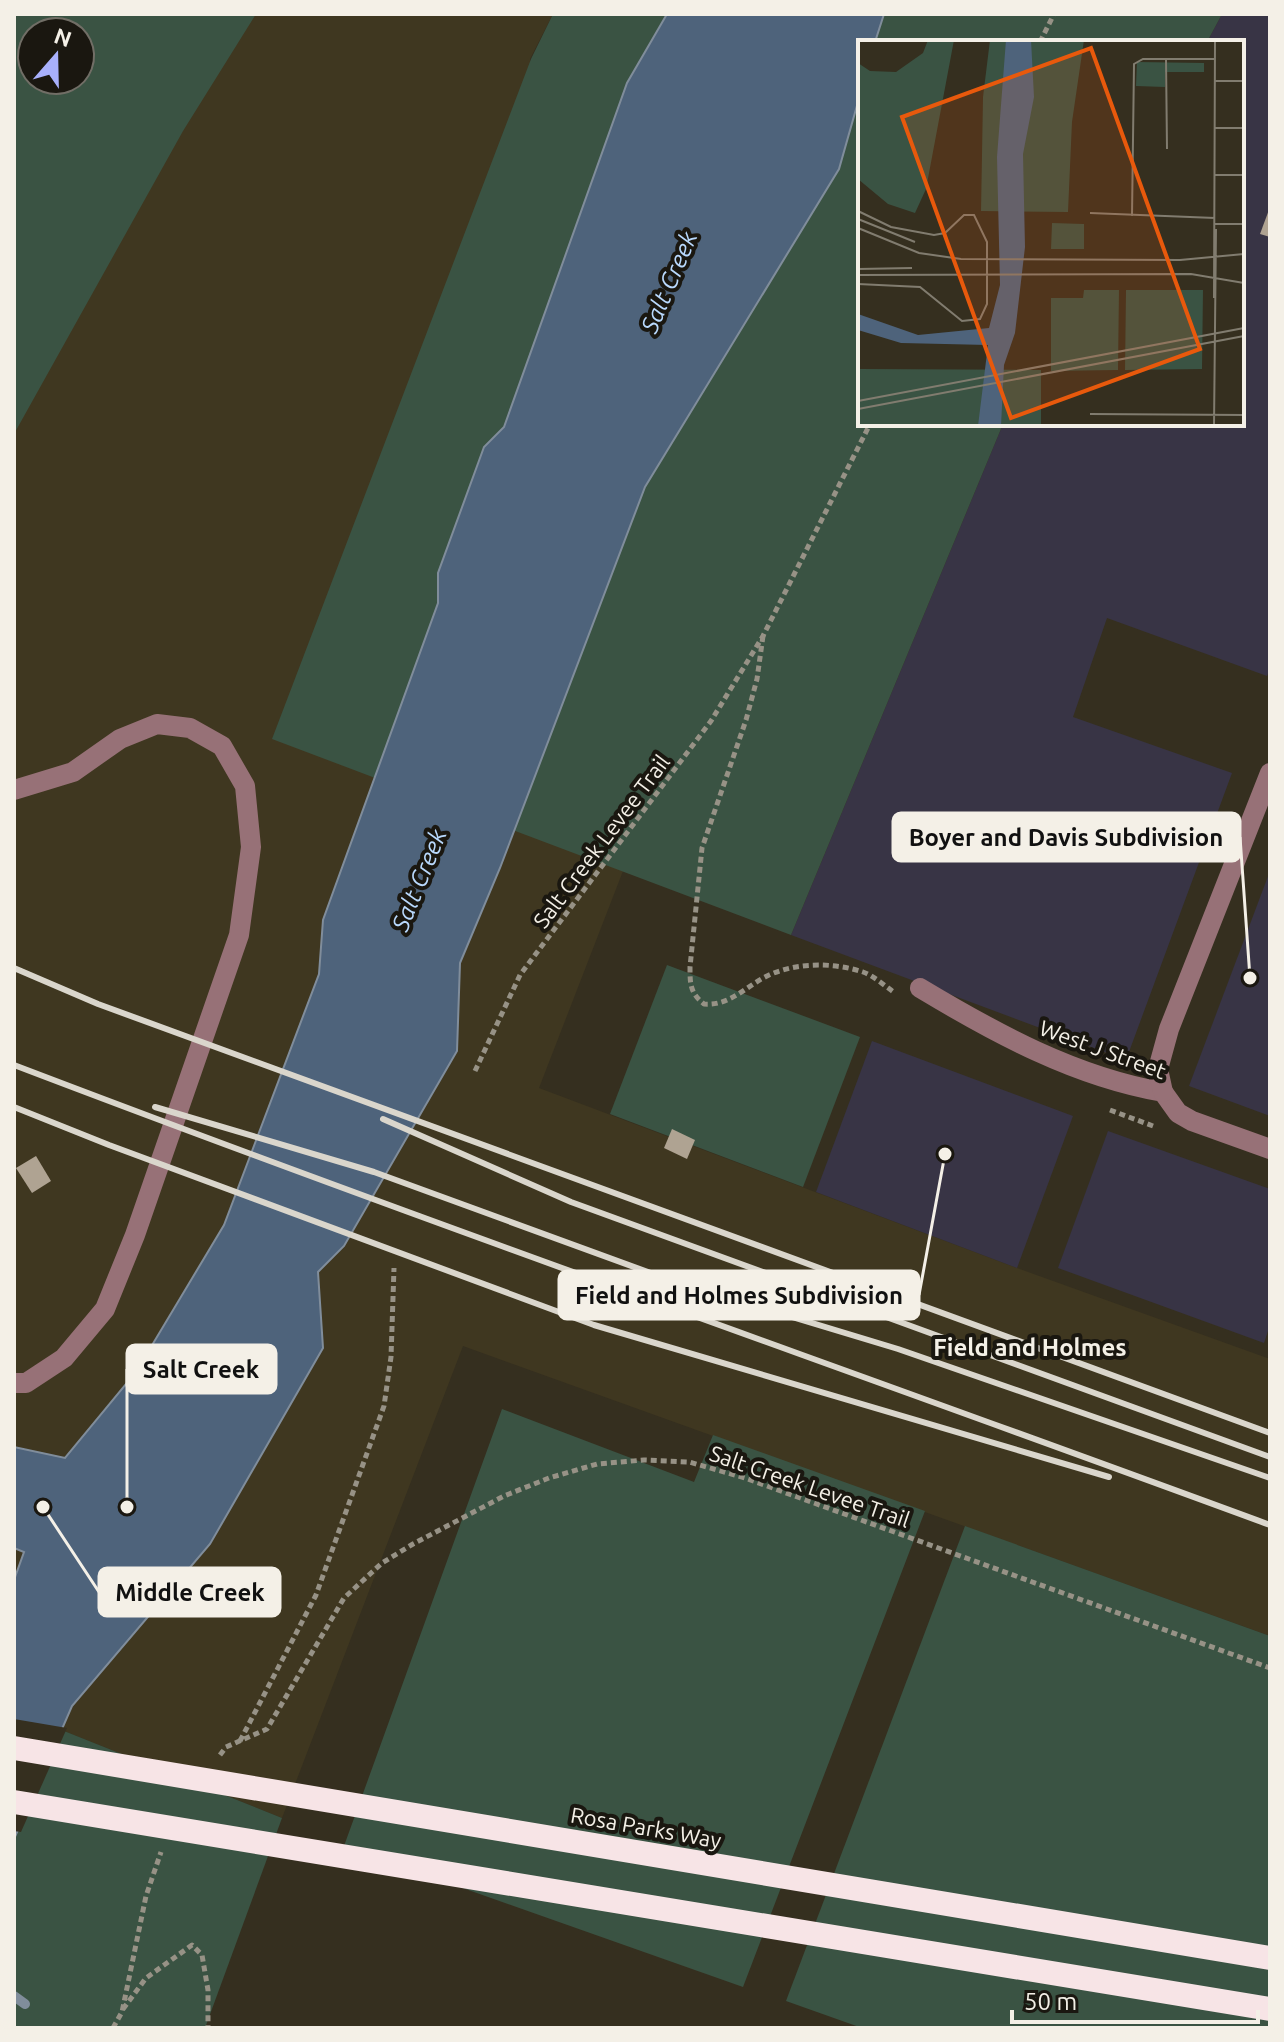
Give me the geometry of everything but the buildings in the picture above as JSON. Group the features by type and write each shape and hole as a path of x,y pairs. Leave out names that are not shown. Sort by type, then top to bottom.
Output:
{"highway":[{"name":"Rosa Parks Way","path":"14,1748 1259,1957"},
{"path":"14,1802 1270,2009"}],"street":[{"path":"14,790 73,772 120,739 157,724 190,728 222,746 245,786 251,847 239,935 135,1235 105,1309 64,1358 26,1383 14,1383"},
{"path":"1163,1092 1158,1069 1169,1029 1270,773"},
{"name":"West J Street","path":"920,988 1036,1052 1126,1086 1163,1092 1178,1113 1192,1121 1270,1149"}],"path":[{"path":"1041,40 1054,14"},
{"name":"Salt Creek Levee Trail","path":"475,1071 520,975 711,721 763,636 869,426"},
{"name":"Salt Creek Levee Trail","path":"763,636 746,720 702,848 690,984 694,996 704,1004 714,1005 726,1002 765,977 784,969 818,966 866,973"},
{"name":"Salt Creek Levee Trail","path":"240,1741 316,1595 384,1406 391,1357 394,1268"},
{"name":"Salt Creek Levee Trail","path":"217,1759 226,1747 267,1729 344,1598 382,1563 504,1496 597,1464 644,1460 689,1462 745,1478 1270,1668"},
{"path":"122,2012 146,1896 163,1849"},
{"path":"113,2028 146,1978 192,1945 202,1955 208,1990 208,2028"}],"shaded area":[{"path":"14,14 553,14 530,59 576,851 623,871 539,1088 1017,1268 1270,1359 1270,1636 463,1346 282,1818 14,1711"},
{"path":"1222,14 1270,14 1270,669 1267,676 1107,618 1073,717 1232,773 1126,1060 791,935 1002,426 1244,426 1244,40 1208,40"},
{"path":"1270,871 1270,1116 1189,1086"},
{"path":"872,1041 1073,1116 1017,1268 816,1192"},
{"path":"1108,1131 1270,1189 1270,1325 1264,1343 1058,1268"}],"green space":[{"path":"14,14 256,14 183,131 14,434"},
{"path":"553,14 1222,14 1208,40 858,40 858,426 1002,426 791,935 272,739 531,59"},
{"path":"667,965 860,1037 803,1187 610,1114"},
{"path":"502,1409 694,1482 713,1435 925,1511 743,1987 344,1846"},
{"path":"965,1526 1270,1636 1270,2028 862,2028 786,2001"},
{"path":"14,1711 282,1818 205,2028 14,2028"}],"water":[{"path":"667,14 884,14 876,40 858,40 858,102 839,169 645,487 500,868 460,963 457,1051 344,1246 318,1272 323,1348 210,1544 72,1706 14,1839 14,1580 24,1552 14,1548 14,1447 65,1458 136,1372 224,1225 319,974 323,920 438,603 438,573 484,447 504,427 627,83"}],"pier":[{"path":"14,1719 67,1728 21,1832 14,1831"}],"waterway":[{"path":"14,1996 25,2004"}],"railway":[{"path":"14,968 98,1004 1270,1433"},
{"path":"14,1065 1270,1525"},
{"path":"14,1107 594,1325 1109,1477"},
{"path":"155,1107 374,1172 667,1279 898,1349 1270,1478"},
{"path":"383,1119 571,1202 1270,1457"}],"place":[{"name":"Boyer and Davis Subdivision","path":"1250,978"},
{"name":"Field and Holmes Subdivision","path":"945,1154"},
{"name":"Middle Creek","path":"43,1507"},
{"name":"Salt Creek","path":"127,1507"}],"district":[{"name":"Field and Holmes","path":"1030,1347"}]}
